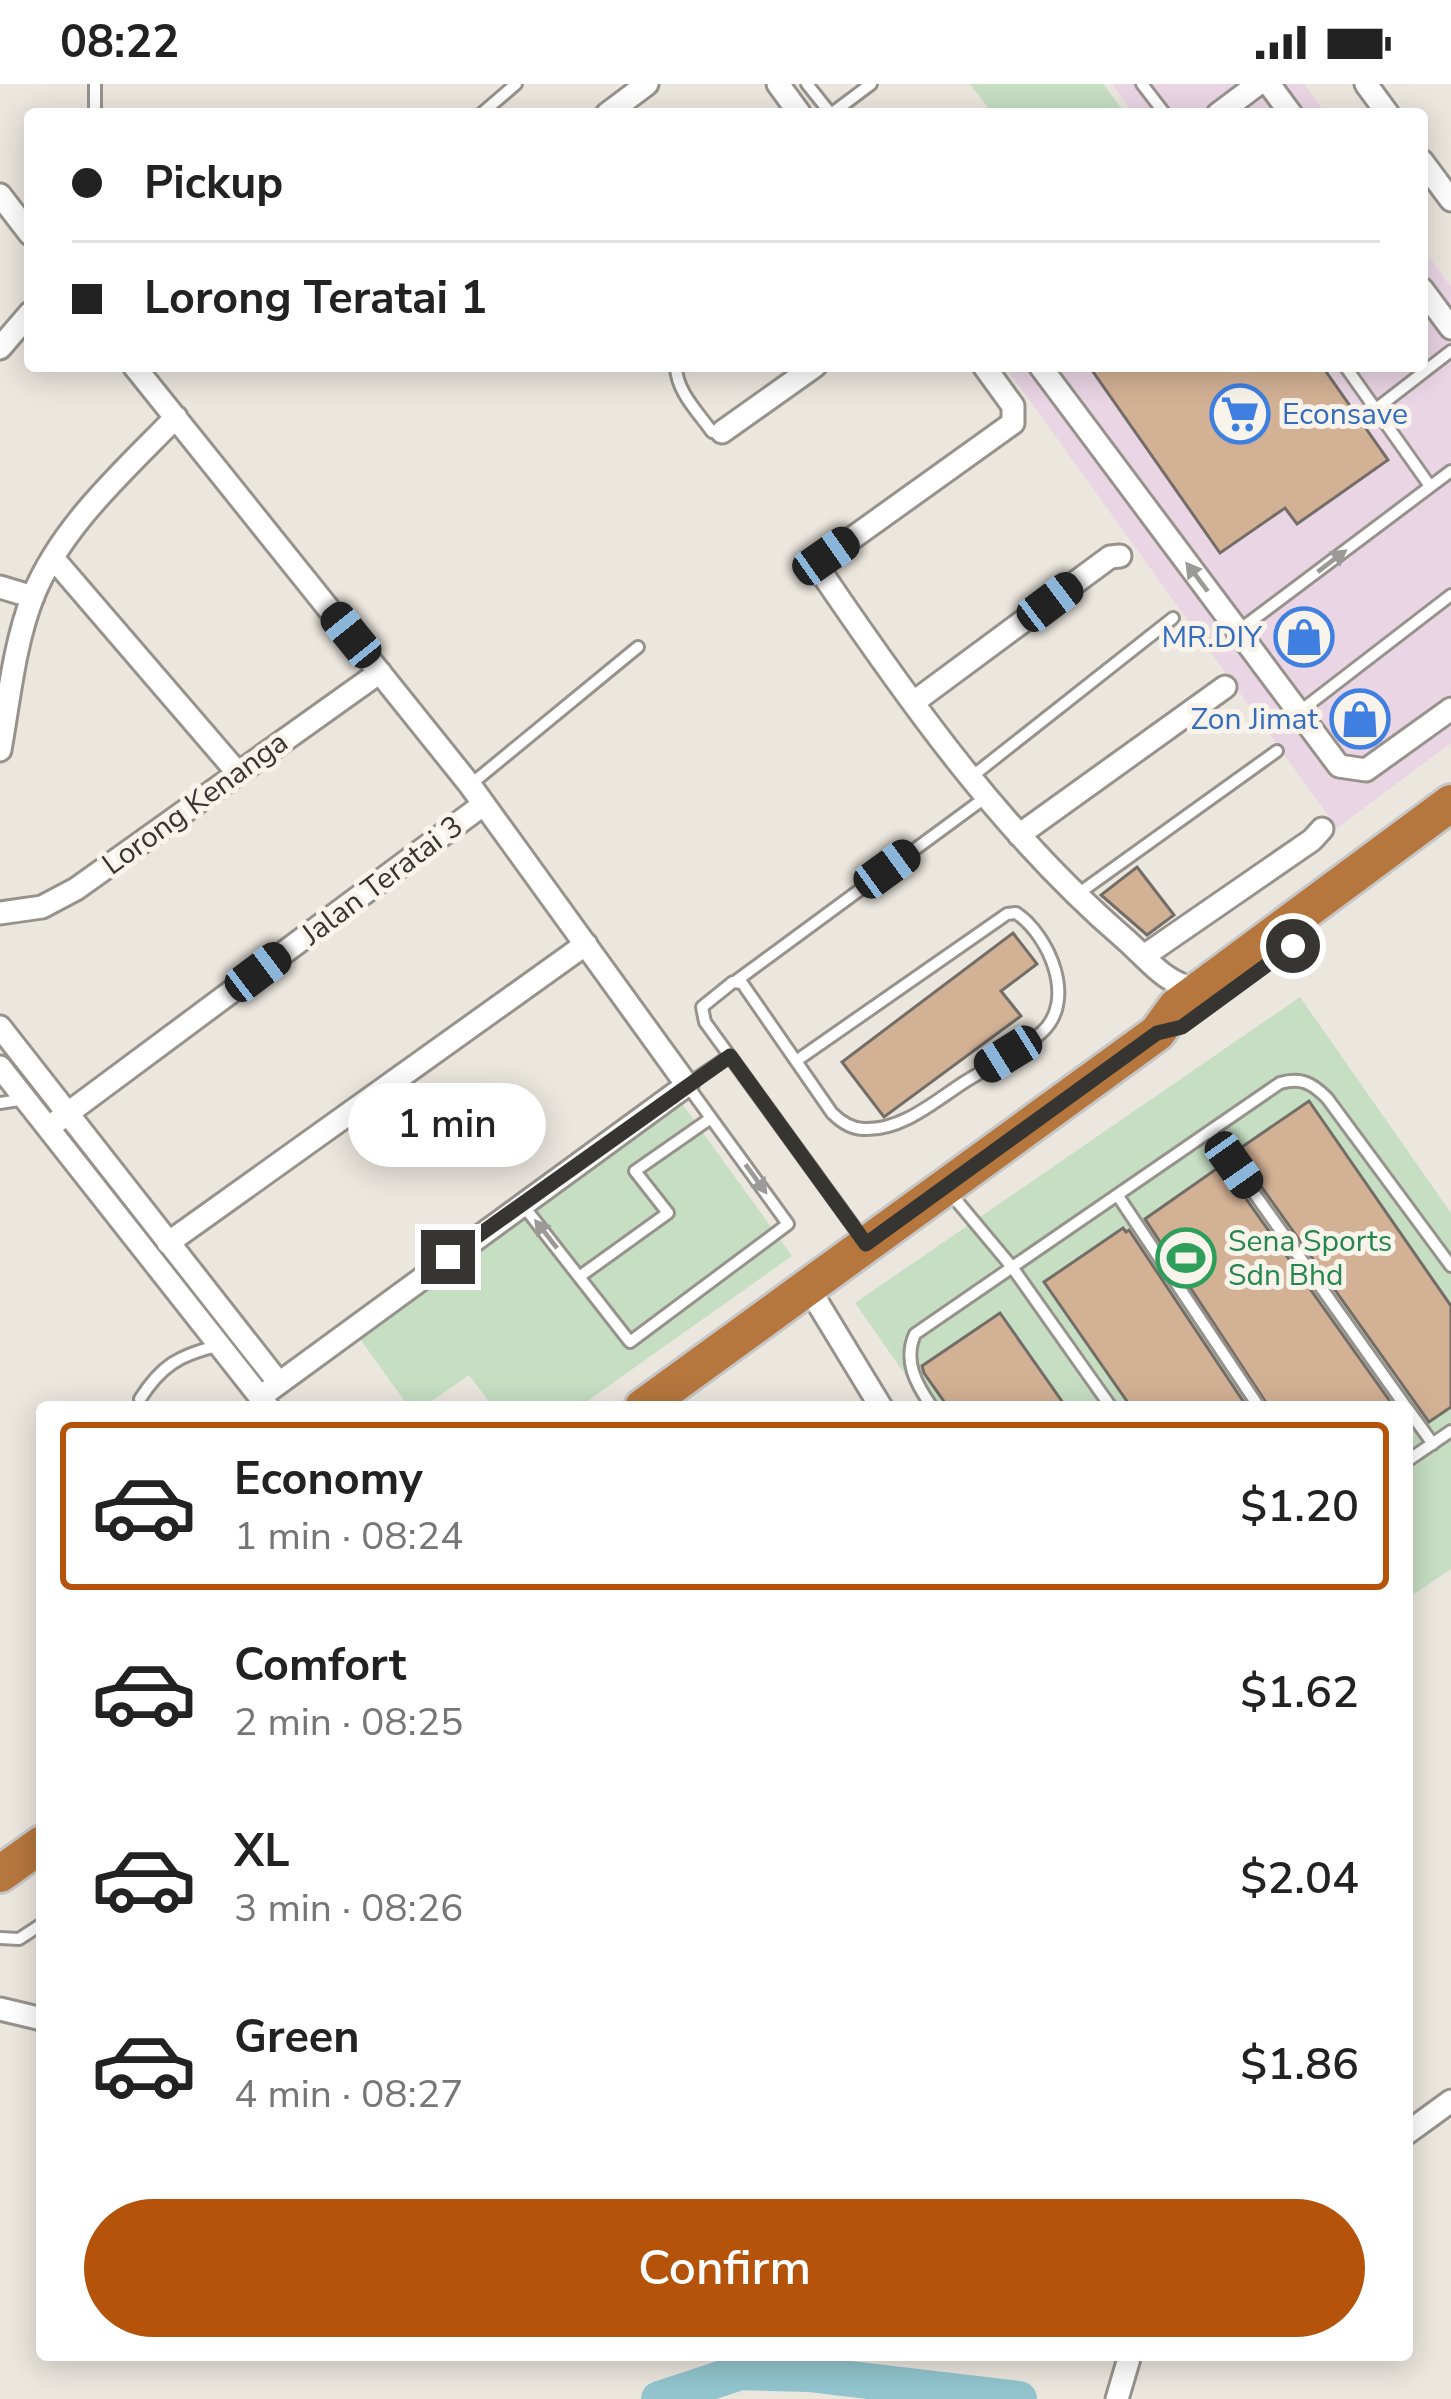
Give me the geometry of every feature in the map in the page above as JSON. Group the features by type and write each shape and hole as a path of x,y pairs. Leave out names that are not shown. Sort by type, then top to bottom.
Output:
{"highway":[{"path":"651,1401 945,1187 1176,1003 1451,803"},
{"path":"1176,1003 1182,1027 1451,831"},
{"path":"0,1874 36,1848"}],"street":[{"path":"615,108 647,84"},
{"path":"1226,108 1258,84"},
{"path":"1428,169 1451,200"},
{"path":"0,195 24,226"},
{"path":"1428,297 1451,328"},
{"path":"0,348 24,320"},
{"path":"139,372 470,785 687,1085 263,1399"},
{"path":"722,432 807,372"},
{"path":"988,372 1016,413 1009,427 826,556 820,567 970,778 1076,896 1144,956 1176,1003"},
{"path":"1044,372 1340,766 1360,771 1451,710"},
{"path":"0,749 32,597 53,558 93,503 176,417"},
{"path":"914,702 1110,557 1120,556"},
{"path":"53,558 238,772"},
{"path":"0,587 32,597"},
{"name":"Lorong Kenanga","path":"0,913 42,907 61,898 380,672"},
{"path":"1019,835 1226,687"},
{"name":"Jalan Teratai 3","path":"48,1128 484,804"},
{"path":"1144,956 1322,829"},
{"path":"169,1243 586,944"},
{"path":"0,1027 169,1243 263,1399"},
{"path":"0,1067 263,1399"},
{"path":"808,1287 877,1401"},
{"path":"0,2008 36,2017"},
{"path":"1413,2129 1451,2101"},
{"path":"1117,2397 1128,2361"}],"lane":[{"path":"488,108 516,84"},
{"path":"807,84 826,108"},
{"path":"839,108 871,84"},
{"path":"1142,84 1160,108"},
{"path":"676,372 686,398 712,432 722,432"},
{"path":"1350,372 1430,486"},
{"path":"1376,409 1419,372"},
{"path":"1238,632 1451,471"},
{"path":"1299,712 1451,595"},
{"path":"970,778 1173,619"},
{"path":"470,785 638,647"},
{"path":"1076,896 1277,751"},
{"path":"866,1244 705,1022 701,1010 986,796"},
{"path":"736,981 746,987 796,1061 840,1121 864,1130 894,1125 1041,1034 1055,1004 1054,958 1026,919 1007,914 796,1061"},
{"path":"522,1204 630,1342 788,1224 687,1085 730,1056"},
{"path":"928,1401 914,1378 910,1360 915,1334 1280,1083 1294,1079 1315,1086 1451,1266"},
{"path":"0,1103 25,1099"},
{"path":"579,1277 668,1213 635,1171 711,1118"},
{"path":"1210,1131 1403,1401"},
{"path":"945,1187 1012,1267 1107,1401"},
{"path":"1118,1196 1255,1401"},
{"path":"140,1399 171,1360 220,1345"},
{"path":"1413,1416 1432,1444"},
{"path":"1413,1457 1451,1431"},
{"path":"0,1938 19,1939 36,1928"}],"shaded area":[{"path":"1112,84 1304,84 1322,108 1130,108"},
{"path":"1428,255 1451,287 1451,743 1337,828 1009,372 1428,372"}],"green space":[{"path":"970,84 1103,84 1121,108 988,108"},
{"name":"Sena Sports Sdn Bhd","path":"1300,997 1451,1213 1451,1569 1413,1595 1413,1401 924,1401 855,1303"},
{"path":"683,1105 792,1256 587,1401 488,1401 469,1375 432,1401 405,1401 358,1336"}],"building":[{"name":"Econsave","path":"1093,372 1326,372 1388,460 1297,524 1285,508 1220,553"},
{"path":"1137,867 1174,915 1147,935 1101,895"},
{"path":"1013,933 1037,964 1001,991 1021,1016 884,1117 842,1062"},
{"path":"1309,1101 1451,1306 1451,1407 1429,1422 1236,1151"},
{"path":"1222,1165 1390,1401 1265,1401 1145,1219"},
{"path":"1123,1228 1129,1230 1243,1401 1127,1401 1044,1282"},
{"path":"1000,1313 1062,1401 944,1401 922,1366"}],"waterway":[{"path":"659,2399 741,2372 809,2374 1019,2399"}],"place":[{"name":"Econsave","path":"1240,414"},
{"name":"MR.DIY","path":"1304,637"},
{"name":"Zon Jimat","path":"1360,719"},
{"name":"Sena Sports Sdn Bhd","path":"1186,1258"}],"route":[{"path":"448,1257 730,1056 866,1244 1157,1033 1182,1027 1293,946"}]}
